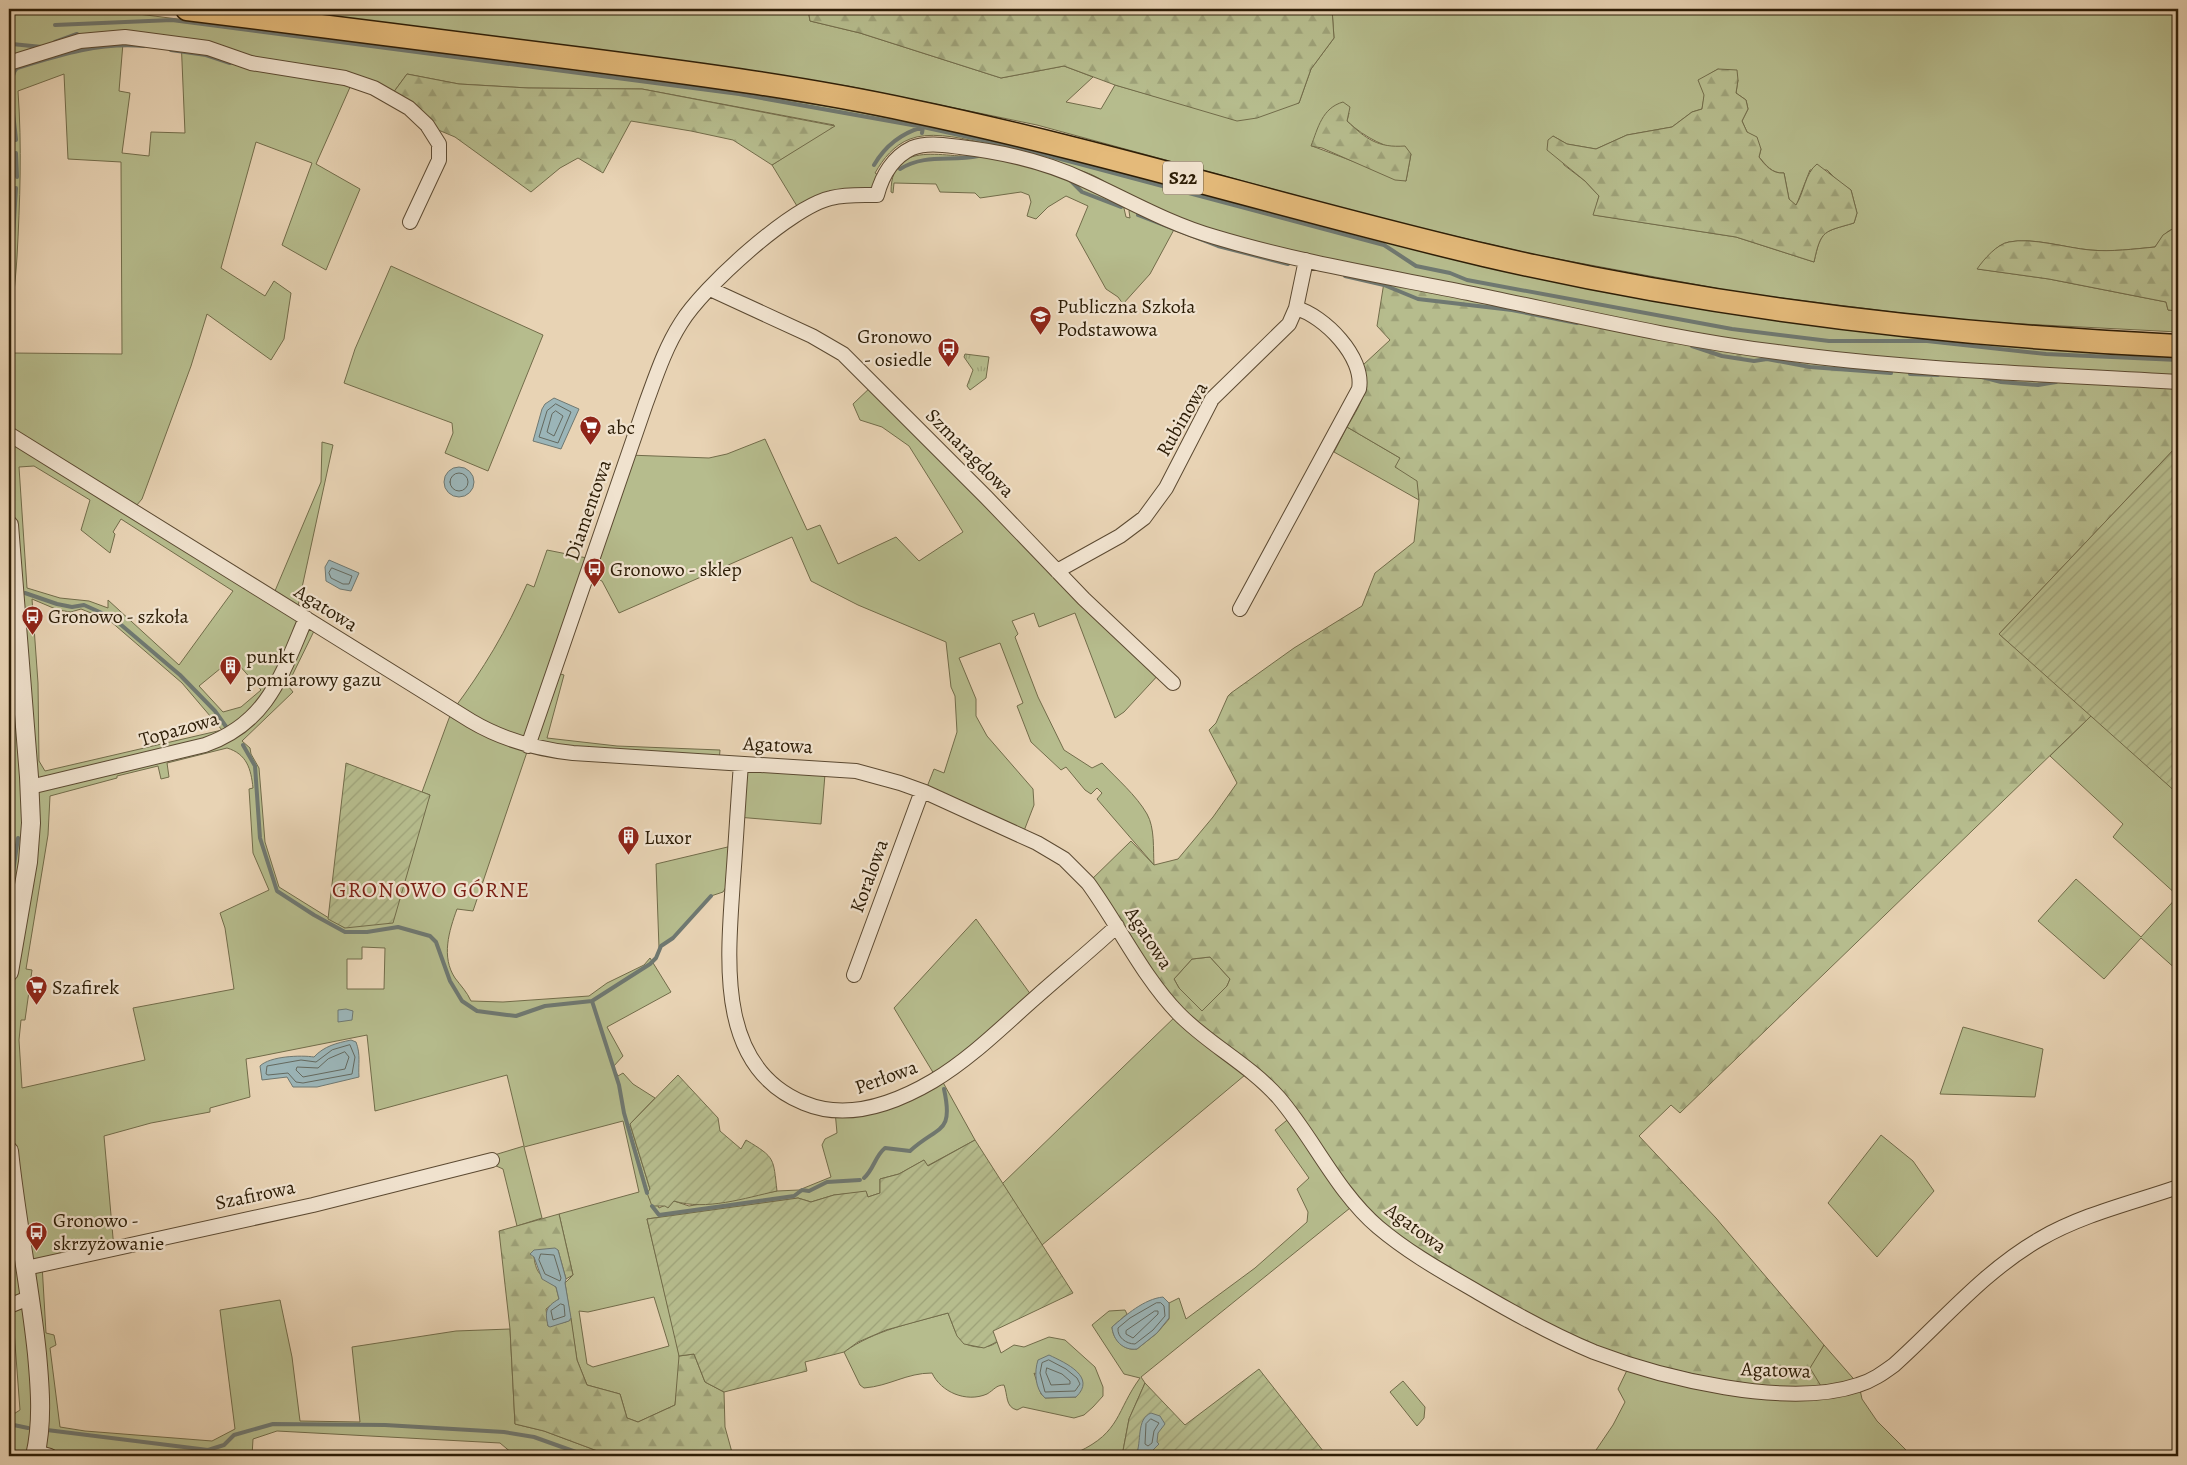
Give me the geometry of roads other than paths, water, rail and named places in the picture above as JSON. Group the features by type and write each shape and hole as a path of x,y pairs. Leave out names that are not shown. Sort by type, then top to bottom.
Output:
{"highway":[{"name":"S22","path":"187,9 689,73 825,94 1000,130 1488,256 1606,280 1774,310 1961,332 2178,346"}],"street":[{"path":"9,63 80,41 100,37 126,37 208,48 252,63 345,78 374,88 409,108 428,126 439,144 439,160 410,222"},
{"name":"Diamentowa","path":"528,746 660,366 681,322 710,289 774,230 800,211 831,198 877,195 888,169 894,161 913,148 928,144 998,151 1054,167 1177,224 1212,236 1306,260"},
{"path":"1306,260 1755,349 1901,365 2178,382"},
{"name":"Rubinowa","path":"1057,571 1120,536 1148,514 1166,488 1212,399 1289,324 1296,308 1306,260"},
{"name":"Szmaragdowa","path":"710,289 812,336 843,354 1057,571 1173,683"},
{"path":"1240,609 1359,389 1359,371 1352,356 1320,319 1296,308"},
{"name":"Agatowa","path":"9,434 481,727 528,746 600,755 843,769 881,777 922,791 1055,852 1088,883 1175,1010 1196,1030 1263,1081 1283,1104 1356,1204 1401,1246 1447,1274 1554,1333 1593,1352 1671,1376 1706,1384 1772,1392 1824,1391 1859,1385 1894,1365 1991,1274 2039,1239 2080,1219 2178,1187"},
{"path":"9,525 30,787 29,854 9,972"},
{"name":"Topazowa","path":"30,787 205,745 233,734 247,723 271,694 306,618"},
{"name":"Perłowa","path":"742,764 729,946 731,995 740,1034 750,1059 776,1087 802,1103 825,1110 851,1111 892,1101 932,1082 969,1055 1117,926"},
{"name":"Koralowa","path":"854,976 922,791"},
{"path":"9,1151 30,1297 39,1398 40,1455"},
{"name":"Szafirowa","path":"26,1268 313,1205 492,1160"},
{"path":"9,1306 30,1297"}],"water":[{"path":"554,398 579,409 561,449 533,441 542,409 545,404"},
{"path":"459,467 465,468 473,476 473,488 465,496 459,497 453,496 445,488 444,482 445,476 453,468"},
{"path":"329,560 359,573 351,591 340,589 326,581 325,567"},
{"path":"346,1009 353,1011 352,1020 338,1022 338,1010"},
{"path":"351,1040 356,1042 358,1047 359,1077 317,1087 293,1087 287,1077 262,1080 260,1066 271,1060 286,1057 314,1057 326,1048"},
{"path":"555,1248 558,1250 566,1279 565,1283 571,1318 569,1321 550,1327 548,1326 546,1313 549,1307 559,1299 556,1287 542,1279 534,1257 530,1254 534,1250"},
{"path":"1163,1297 1169,1303 1169,1318 1157,1333 1137,1349 1127,1348 1120,1344 1114,1336 1112,1327 1142,1304"},
{"path":"1049,1355 1071,1367 1081,1377 1083,1383 1082,1390 1076,1397 1045,1398 1039,1390 1036,1380 1038,1360"},
{"path":"1151,1413 1160,1416 1165,1424 1158,1433 1157,1442 1159,1444 1150,1453 1151,1456 1136,1456 1141,1425 1146,1416"}],"waterway":[{"path":"55,25 172,20 739,94 923,127 1027,150 1384,245 1416,266 1450,273 1467,280 1732,329 1829,341 1927,341 2046,354 2178,360"},
{"path":"55,42 77,34"},
{"path":"12,44 42,47"},
{"path":"16,140 12,81 17,68 64,54 95,48 127,45 144,46"},
{"path":"171,50 206,55 230,63"},
{"path":"874,165 883,152 895,141 923,127 922,133"},
{"path":"16,153 17,177"},
{"path":"900,169 929,159 978,156"},
{"path":"1069,179 1082,192 1121,207"},
{"path":"13,237 16,188"},
{"path":"1138,215 1218,246 1288,264"},
{"path":"9,293 12,246"},
{"path":"1345,276 1384,285 1418,299 1512,310 1577,323"},
{"path":"1692,346 1722,356 1754,361 1767,359 1810,367 1891,373"},
{"path":"9,357 12,392"},
{"path":"1910,374 1938,375"},
{"path":"1982,377 2001,382 2038,385 2056,382"},
{"path":"25,593 57,604 72,607 84,605 113,618 180,675 215,711 227,728"},
{"path":"243,745 255,766 260,838 277,891 345,932 367,932 398,927 430,936 436,942 450,981 462,1001 477,1011 516,1016 545,1006 592,1001 650,964 656,958 661,946 673,938 711,896"},
{"path":"9,900 18,838"},
{"path":"592,1001 619,1085 624,1113 647,1193"},
{"path":"864,1178 885,1148 910,1151 941,1128 947,1114 944,1089"},
{"path":"652,1206 659,1215 794,1196 802,1190 809,1191 827,1182 860,1180"},
{"path":"9,1424 28,1428"},
{"path":"47,1430 208,1450 224,1445 234,1435 273,1424 385,1425 504,1432 534,1437 587,1456"}],"place":[{"name":"Publiczna Szkoła Podstawowa","path":"1041,336"},
{"name":"Gronowo - osiedle","path":"948,367"},
{"name":"abc","path":"591,446"},
{"name":"Gronowo - sklep","path":"594,588"},
{"name":"Gronowo - szkoła","path":"32,635"},
{"name":"punkt pomiarowy gazu","path":"230,686"},
{"name":"Luxor","path":"628,856"},
{"name":"Szafirek","path":"36,1006"},
{"name":"Gronowo - skrzyżowanie","path":"37,1251"}],"district":[{"name":"GRONOWO GÓRNE","path":"431,890"}]}
